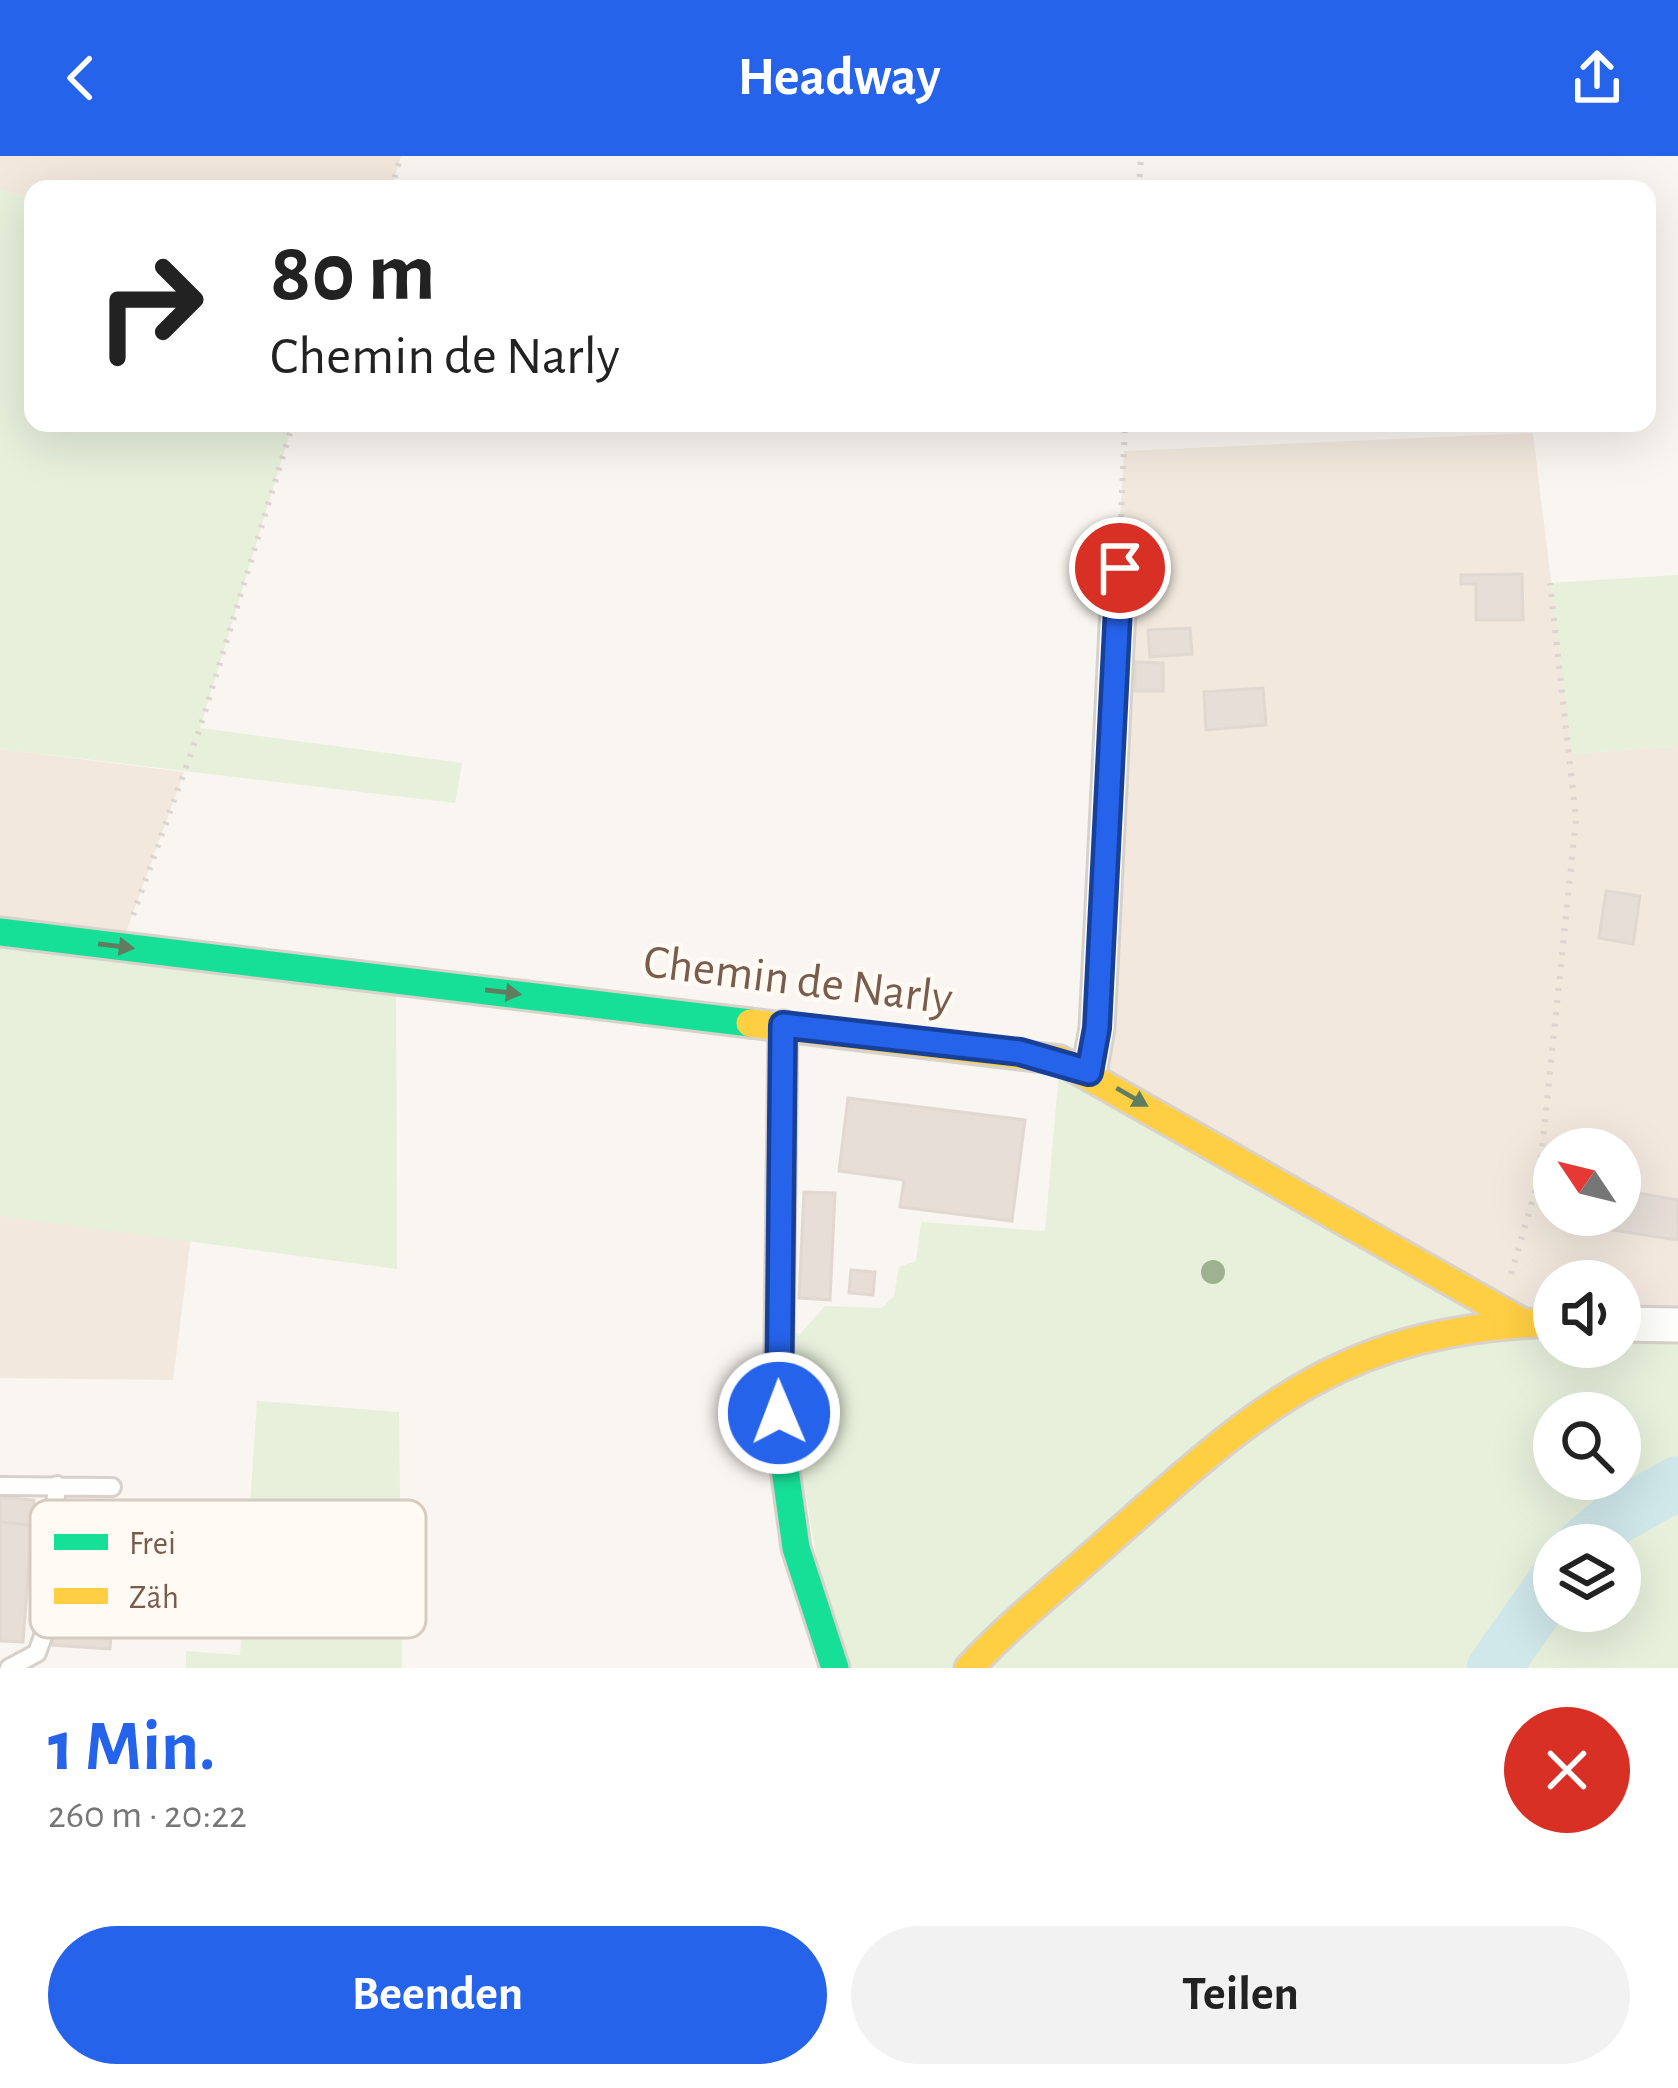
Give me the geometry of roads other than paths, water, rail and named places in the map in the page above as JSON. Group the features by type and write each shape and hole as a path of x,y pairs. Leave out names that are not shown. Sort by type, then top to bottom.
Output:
{"street":[{"path":"1089,1072 1098,1004 1120,568"},
{"name":"Chemin de Narly","path":"0,932 1020,1052 1089,1072 1520,1321"},
{"path":"783,1025 778,1329 783,1474 795,1547 835,1668"},
{"path":"969,1668 1204,1455 1276,1399 1365,1352 1436,1330 1533,1321"},
{"path":"1641,1324 1678,1325"}],"lane":[{"path":"0,1486 112,1487"},
{"path":"56,1500 57,1486"},
{"path":"9,1668 37,1653 42,1638"}],"waterway":[{"path":"1608,1524 1678,1483"},
{"path":"1494,1668 1533,1613"}]}
